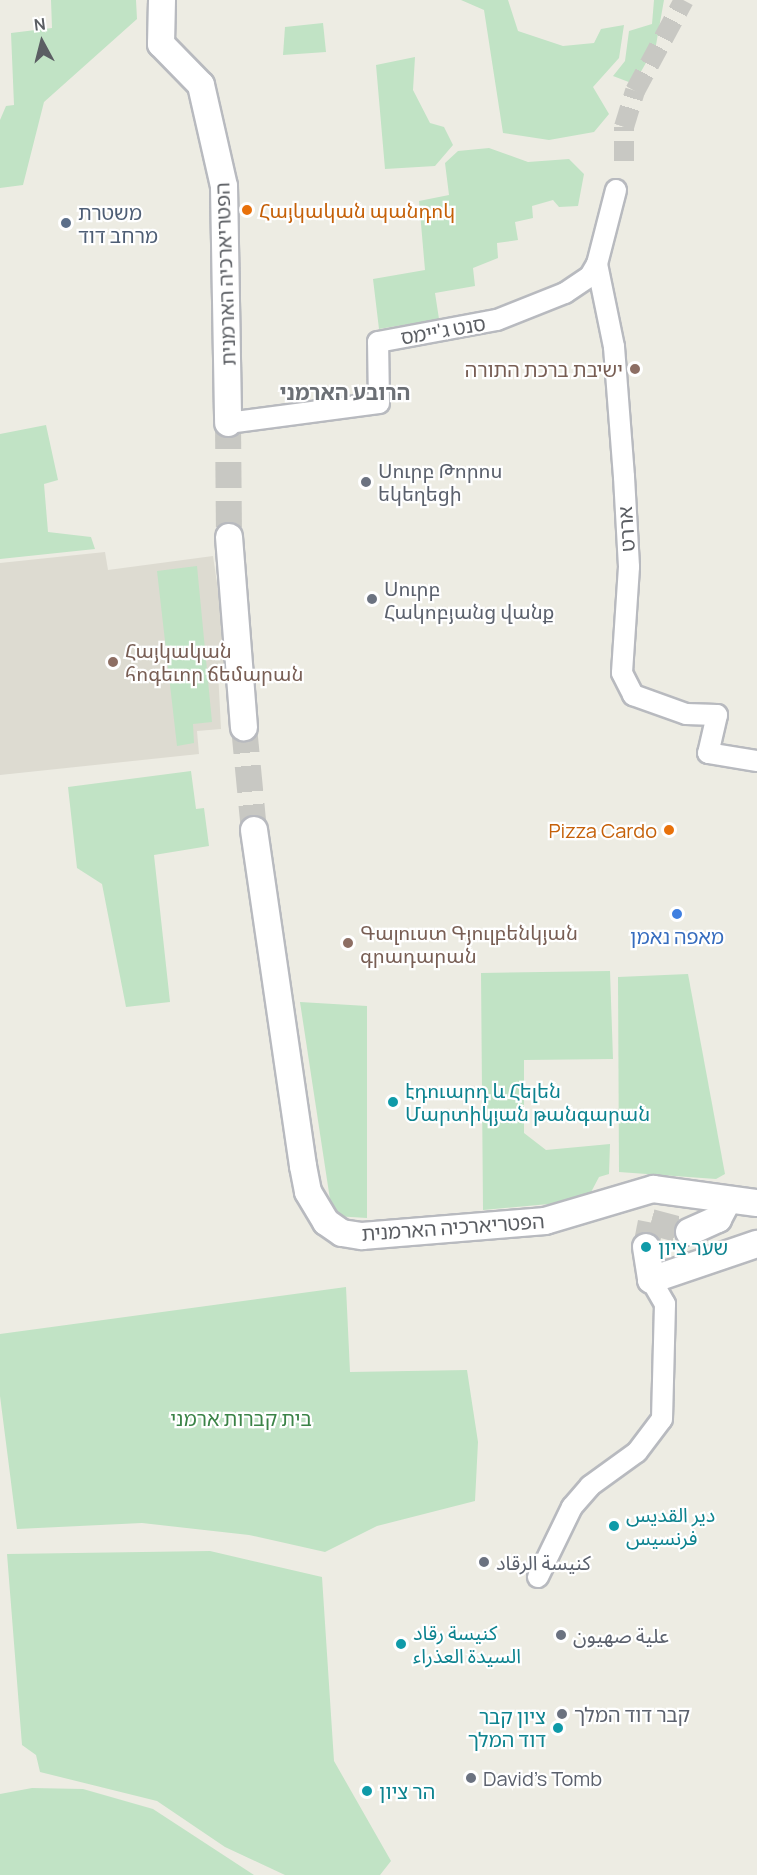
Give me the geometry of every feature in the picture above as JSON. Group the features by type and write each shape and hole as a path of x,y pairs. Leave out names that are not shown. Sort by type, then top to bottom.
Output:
{"street":[{"name":"הפטריארכיה הארמנית","path":"162,0 162,44 201,85 224,186 228,423"},
{"name":"אררט","path":"616,190 597,264 614,347 624,477 629,567 622,673 633,695 686,714 717,715 708,753 757,761"},
{"name":"סנט ג'יימס","path":"228,423 378,403 378,342 506,317 565,293 590,276 597,264"},
{"path":"230,537 244,728"},
{"name":"הפטריארכיה הארמנית","path":"254,830 303,1166 308,1192 326,1222 342,1233 362,1236 545,1221 652,1189 728,1200"},
{"path":"690,1232 697,1233 718,1219 728,1200 757,1203"},
{"path":"651,1280 757,1244"},
{"path":"538,1577 572,1507 590,1486 637,1452 662,1419 665,1304 651,1280 646,1247"}],"shaded area":[{"name":"Հայկական հոգեւոր ճեմարան","path":"105,552 108,570 213,556 228,658 218,671 221,729 197,731 199,754 0,775 0,563"}],"green space":[{"path":"51,0 136,0 137,19 44,102 23,185 0,188 0,120 6,106 14,105 11,33 52,28"},
{"path":"461,0 508,0 518,31 563,46 594,43 601,29 624,25 619,58 593,87 609,114 594,132 549,140 503,133 484,10"},
{"path":"654,0 664,0 656,45 634,84 613,76 625,61 629,31 652,24"},
{"path":"323,23 326,52 283,55 285,27"},
{"path":"415,57 413,90 430,123 444,127 453,145 435,166 385,169 376,65"},
{"path":"489,148 528,162 569,159 584,174 578,206 559,207 553,200 532,206 533,218 515,222 518,240 497,243 498,258 473,268 475,286 435,293 439,319 379,329 373,279 425,270 419,201 449,195 445,163 458,151"},
{"path":"46,425 58,480 44,484 48,532 91,537 95,549 0,559 0,434"},
{"path":"197,566 212,722 193,724 194,743 177,746 157,571"},
{"path":"191,771 196,809 204,808 209,846 154,855 170,1002 126,1007 102,884 77,868 68,787"},
{"path":"610,971 613,1059 524,1060 524,1133 546,1150 610,1144 609,1174 599,1177 589,1196 571,1202 483,1210 481,973"},
{"path":"688,974 725,1174 716,1179 619,1172 618,977"},
{"path":"300,1002 367,1006 367,1218 335,1216 331,1206"},
{"name":"בית קברות ארמני","path":"346,1287 350,1372 467,1370 478,1442 475,1501 377,1526 325,1552 249,1535 142,1523 17,1529 0,1396 0,1334"},
{"path":"210,1551 322,1577 334,1761 391,1861 380,1875 285,1875 225,1847 157,1801 40,1772 36,1755 22,1745 7,1554"},
{"path":"32,1788 83,1789 153,1809 254,1875 0,1875 0,1794"}],"tunnel":[{"path":"624,161 624,127 635,91 684,0"},
{"path":"228,423 229,537"},
{"path":"244,727 254,830"},
{"path":"646,1247 651,1222 689,1232"}],"place":[{"name":"Հայկական պանդոկ","path":"247,210"},
{"name":"משטרת מרחב דוד","path":"66,223"},
{"name":"ישיבת ברכת התורה","path":"635,369"},
{"name":"Սուրբ Թորոս եկեղեցի","path":"366,482"},
{"name":"Սուրբ Հակոբյանց վանք","path":"372,599"},
{"name":"Հայկական հոգեւոր ճեմարան","path":"113,662"},
{"name":"Pizza Cardo","path":"669,830"},
{"name":"מאפה נאמן","path":"677,914"},
{"name":"Գալուստ Գյուլբենկյան գրադարան","path":"348,943"},
{"name":"էդուարդ և Հելեն Մարտիկյան թանգարան","path":"393,1102"},
{"name":"שער ציון","path":"646,1247"},
{"name":"دير القديس فرنسيس","path":"614,1526"},
{"name":"كنيسة الرقاد","path":"484,1562"},
{"name":"علية صهيون","path":"561,1635"},
{"name":"كنيسة رقاد السيدة العذراء","path":"401,1644"},
{"name":"קבר דוד המלך","path":"562,1714"},
{"name":"ציון קבר דוד המלך","path":"558,1728"},
{"name":"David's Tomb","path":"471,1778"},
{"name":"הר ציון","path":"367,1791"}],"district":[{"name":"הרובע הארמני","path":"345,392"}]}
